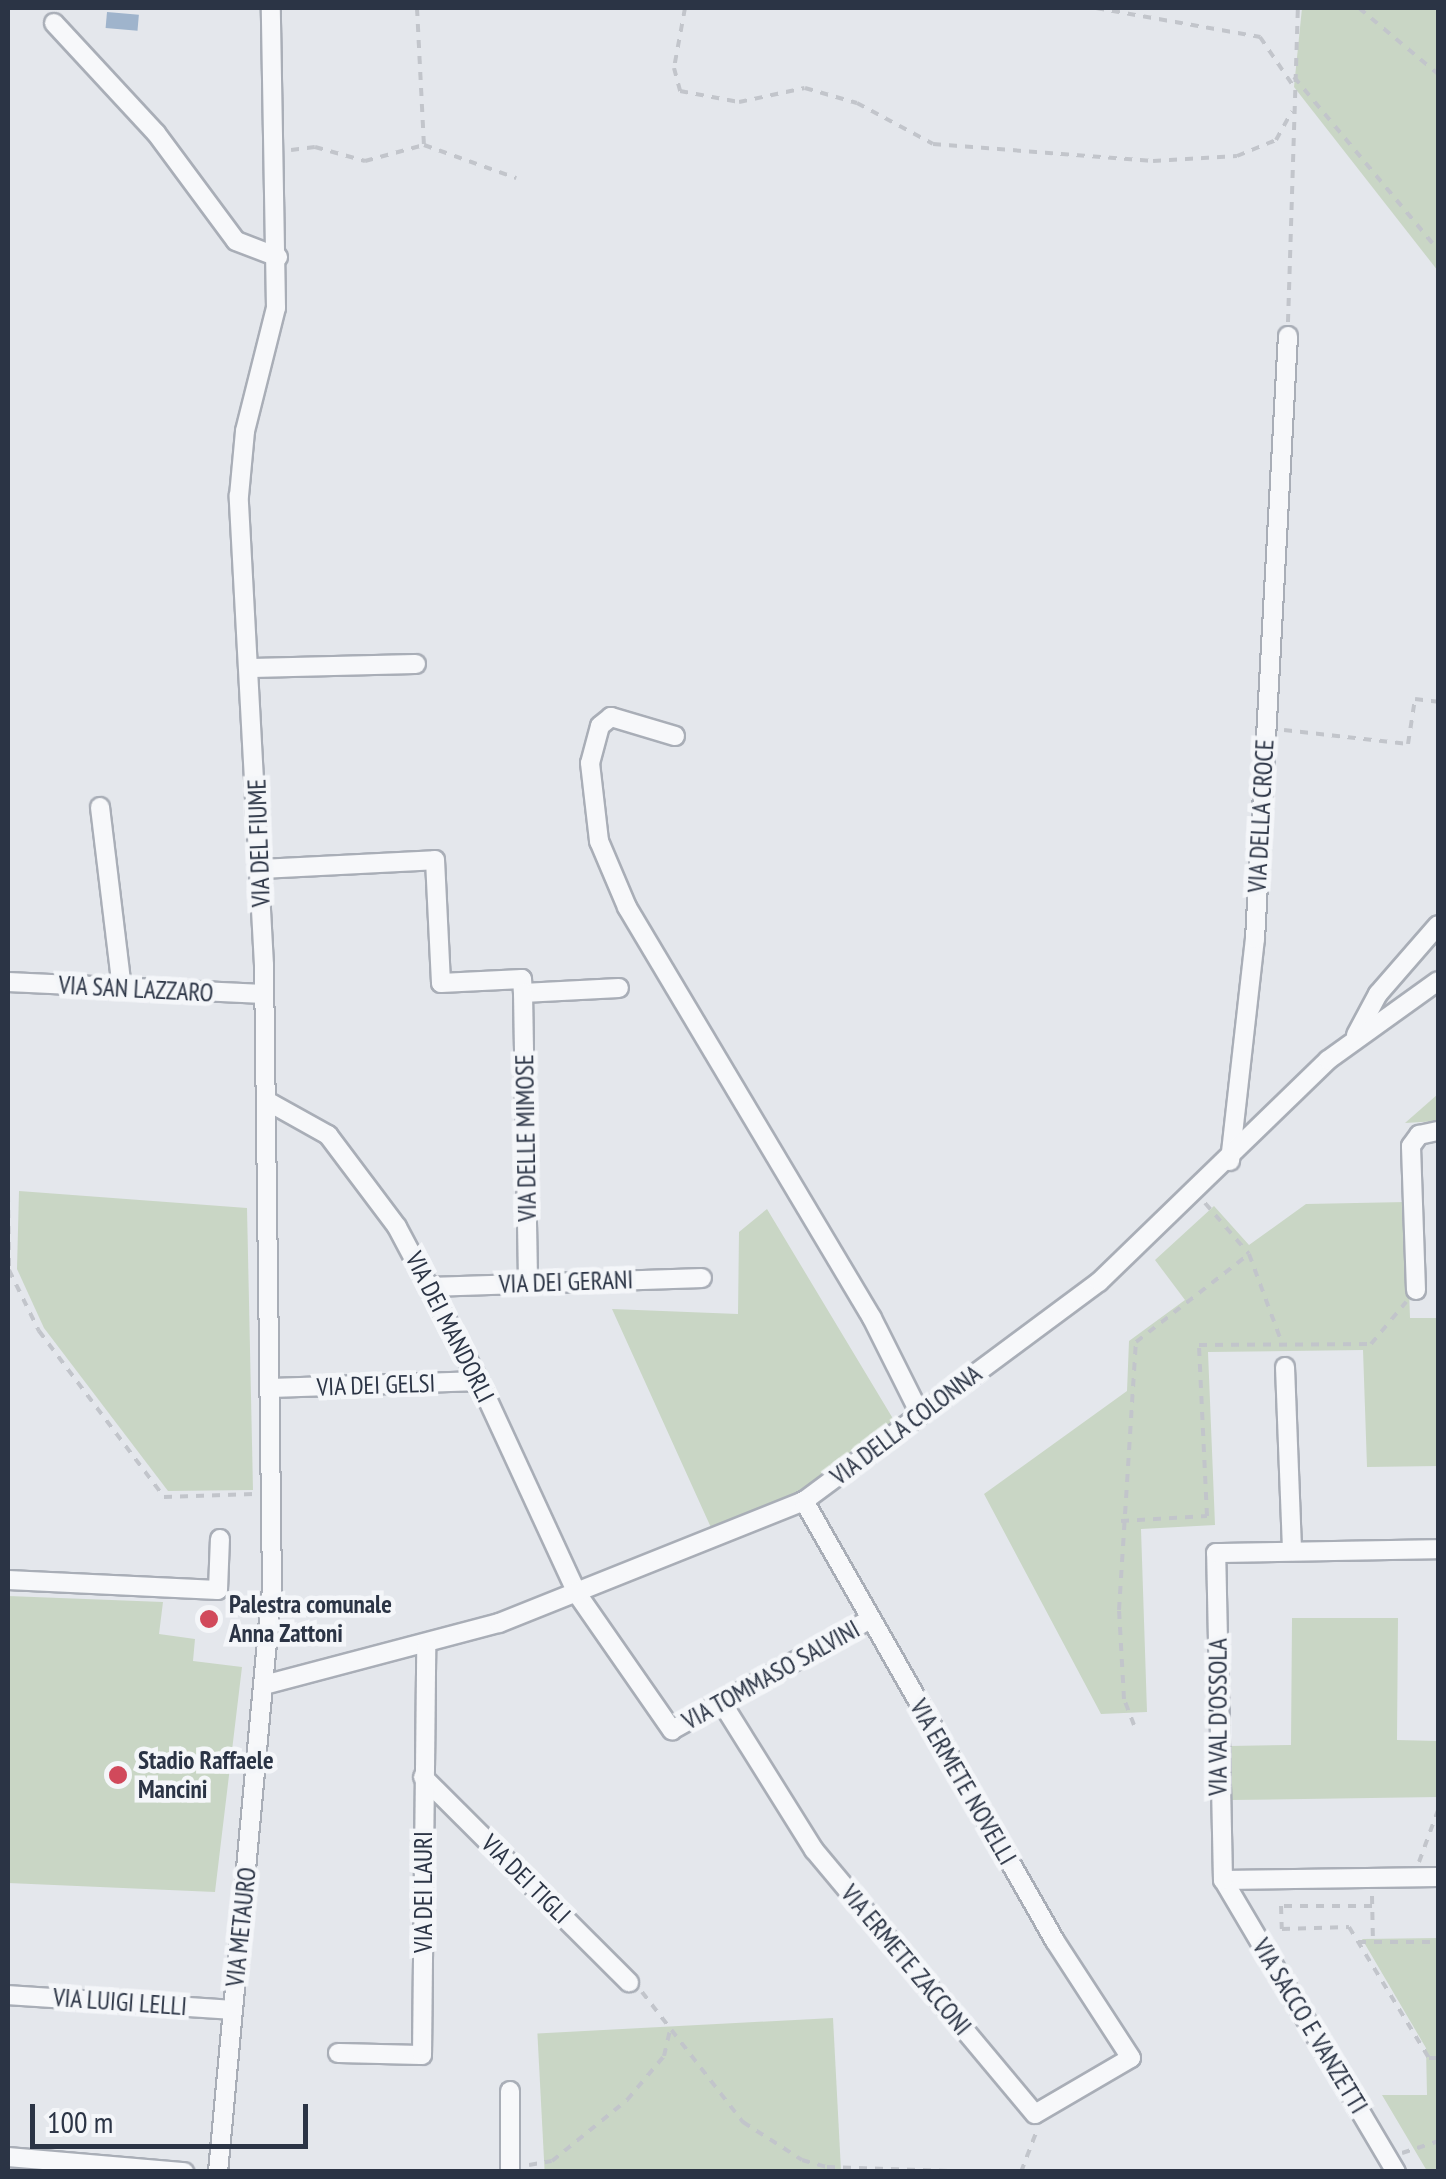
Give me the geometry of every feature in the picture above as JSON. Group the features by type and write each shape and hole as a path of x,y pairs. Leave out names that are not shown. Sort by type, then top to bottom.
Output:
{"street":[{"name":"VIA DEL FIUME","path":"268,1684 273,1494 267,1102 251,668 238,496 245,432 276,308 277,152 271,8"},
{"path":"54,23 156,133 236,241 278,257"},
{"name":"VIA DELLA CROCE","path":"1230,1162 1256,939 1265,728 1284,469 1288,336"},
{"path":"251,668 416,664"},
{"path":"674,736 611,717 600,726 590,763 599,840 626,908 872,1318 920,1414"},
{"path":"100,807 122,988"},
{"path":"260,869 435,860 441,982 522,979 523,993 619,988"},
{"path":"1343,1050 1364,1026 1378,994 1438,925"},
{"name":"VIA DELLA COLONNA","path":"268,1684 426,1645 578,1595 804,1501 1099,1282 1230,1162 1343,1050 1438,980"},
{"name":"VIA SAN LAZZARO","path":"8,982 264,994"},
{"name":"VIA DELLE MIMOSE","path":"523,993 528,1283"},
{"name":"VIA DEI MANDORLI","path":"267,1102 328,1135 364,1179 431,1286 480,1381 578,1595 672,1730"},
{"path":"1416,1290 1412,1146 1436,1131"},
{"name":"VIA DEI GERANI","path":"431,1286 702,1278"},
{"path":"1285,1367 1292,1551 1438,1549"},
{"name":"VIA DEI GELSI","path":"272,1388 480,1381"},
{"name":"VIA ERMETE NOVELLI","path":"804,1501 1055,1941 1131,2058 1035,2114"},
{"path":"8,1580 218,1590 220,1539"},
{"name":"VIA VAL D'OSSOLA","path":"1223,1880 1216,1553 1292,1551"},
{"name":"VIA TOMMASO SALVINI","path":"672,1730 724,1706 869,1620"},
{"name":"VIA DEI LAURI","path":"338,2053 422,2055 426,1645"},
{"name":"VIA METAURO","path":"218,2172 268,1684"},
{"name":"VIA ERMETE ZACCONI","path":"724,1706 814,1850 1035,2114"},
{"name":"VIA DEI TIGLI","path":"423,1777 629,1982"},
{"path":"1223,1880 1429,1877"},
{"name":"VIA SACCO E VANZETTI","path":"1223,1880 1392,2164"},
{"name":"VIA LUIGI LELLI","path":"8,1994 232,2010"},
{"path":"510,2091 510,2168"},
{"path":"8,2157 184,2172"}],"path":[{"path":"416,8 424,145"},
{"path":"685,8 674,68 680,91 739,102 805,88 857,103 933,144 1153,161 1237,156 1276,140 1292,111"},
{"path":"987,8 1096,8 1260,38 1294,87"},
{"path":"1288,336 1298,8"},
{"path":"1359,8 1438,74"},
{"path":"1294,77 1438,250"},
{"path":"277,152 315,148 365,161 424,145 516,178"},
{"path":"1265,728 1408,744 1415,699 1438,702"},
{"path":"1196,1192 1249,1254 1283,1344 1285,1367"},
{"path":"8,1194 10,1270 39,1331 164,1497 273,1494"},
{"path":"1134,1726 1124,1699 1121,1521 1136,1342 1249,1254"},
{"path":"1121,1521 1208,1516 1199,1345 1371,1344 1416,1290"},
{"path":"218,1590 260,1604"},
{"path":"1429,1877 1419,1850 1438,1810"},
{"path":"1372,1878 1373,1942"},
{"path":"1372,1906 1281,1906 1282,1929 1350,1926 1429,2058 1438,2058"},
{"path":"1358,1942 1438,1942"},
{"path":"629,1982 662,2012 670,2030 743,2122 802,2160 828,2168 980,2172"},
{"path":"510,2168 552,2161 627,2100 664,2056 670,2030"},
{"path":"1022,2172 1033,2150 1035,2114"},
{"path":"1392,2164 1438,2141"}],"green space":[{"path":"1302,8 1438,8 1438,271 1294,87"},
{"path":"1438,1094 1438,1121 1405,1123"},
{"path":"19,1191 247,1208 253,1490 168,1491 44,1328 17,1269"},
{"path":"1406,1202 1410,1318 1438,1318 1438,1466 1367,1467 1363,1350 1208,1352 1215,1525 1141,1529 1147,1712 1101,1714 984,1494 1127,1391 1129,1341 1185,1300 1155,1260 1214,1206 1249,1245 1306,1204"},
{"path":"767,1209 895,1422 801,1497 713,1532 612,1309 738,1314 739,1232"},
{"name":"Stadio Raffaele Mancini","path":"8,1596 163,1602 159,1634 195,1639 193,1661 242,1667 215,1892 8,1883"},
{"path":"1292,1618 1398,1618 1397,1740 1438,1741 1438,1797 1231,1800 1230,1746 1291,1745"},
{"path":"1438,1938 1438,2171 1427,2171 1382,2095 1427,2095 1426,2048 1362,1939"},
{"path":"833,2018 841,2171 545,2172 537,2033"}],"water":[{"path":"107,12 139,15 137,31 106,28"}],"place":[{"name":"Palestra comunale Anna Zattoni","path":"209,1619"},
{"name":"Stadio Raffaele Mancini","path":"118,1775"}]}
